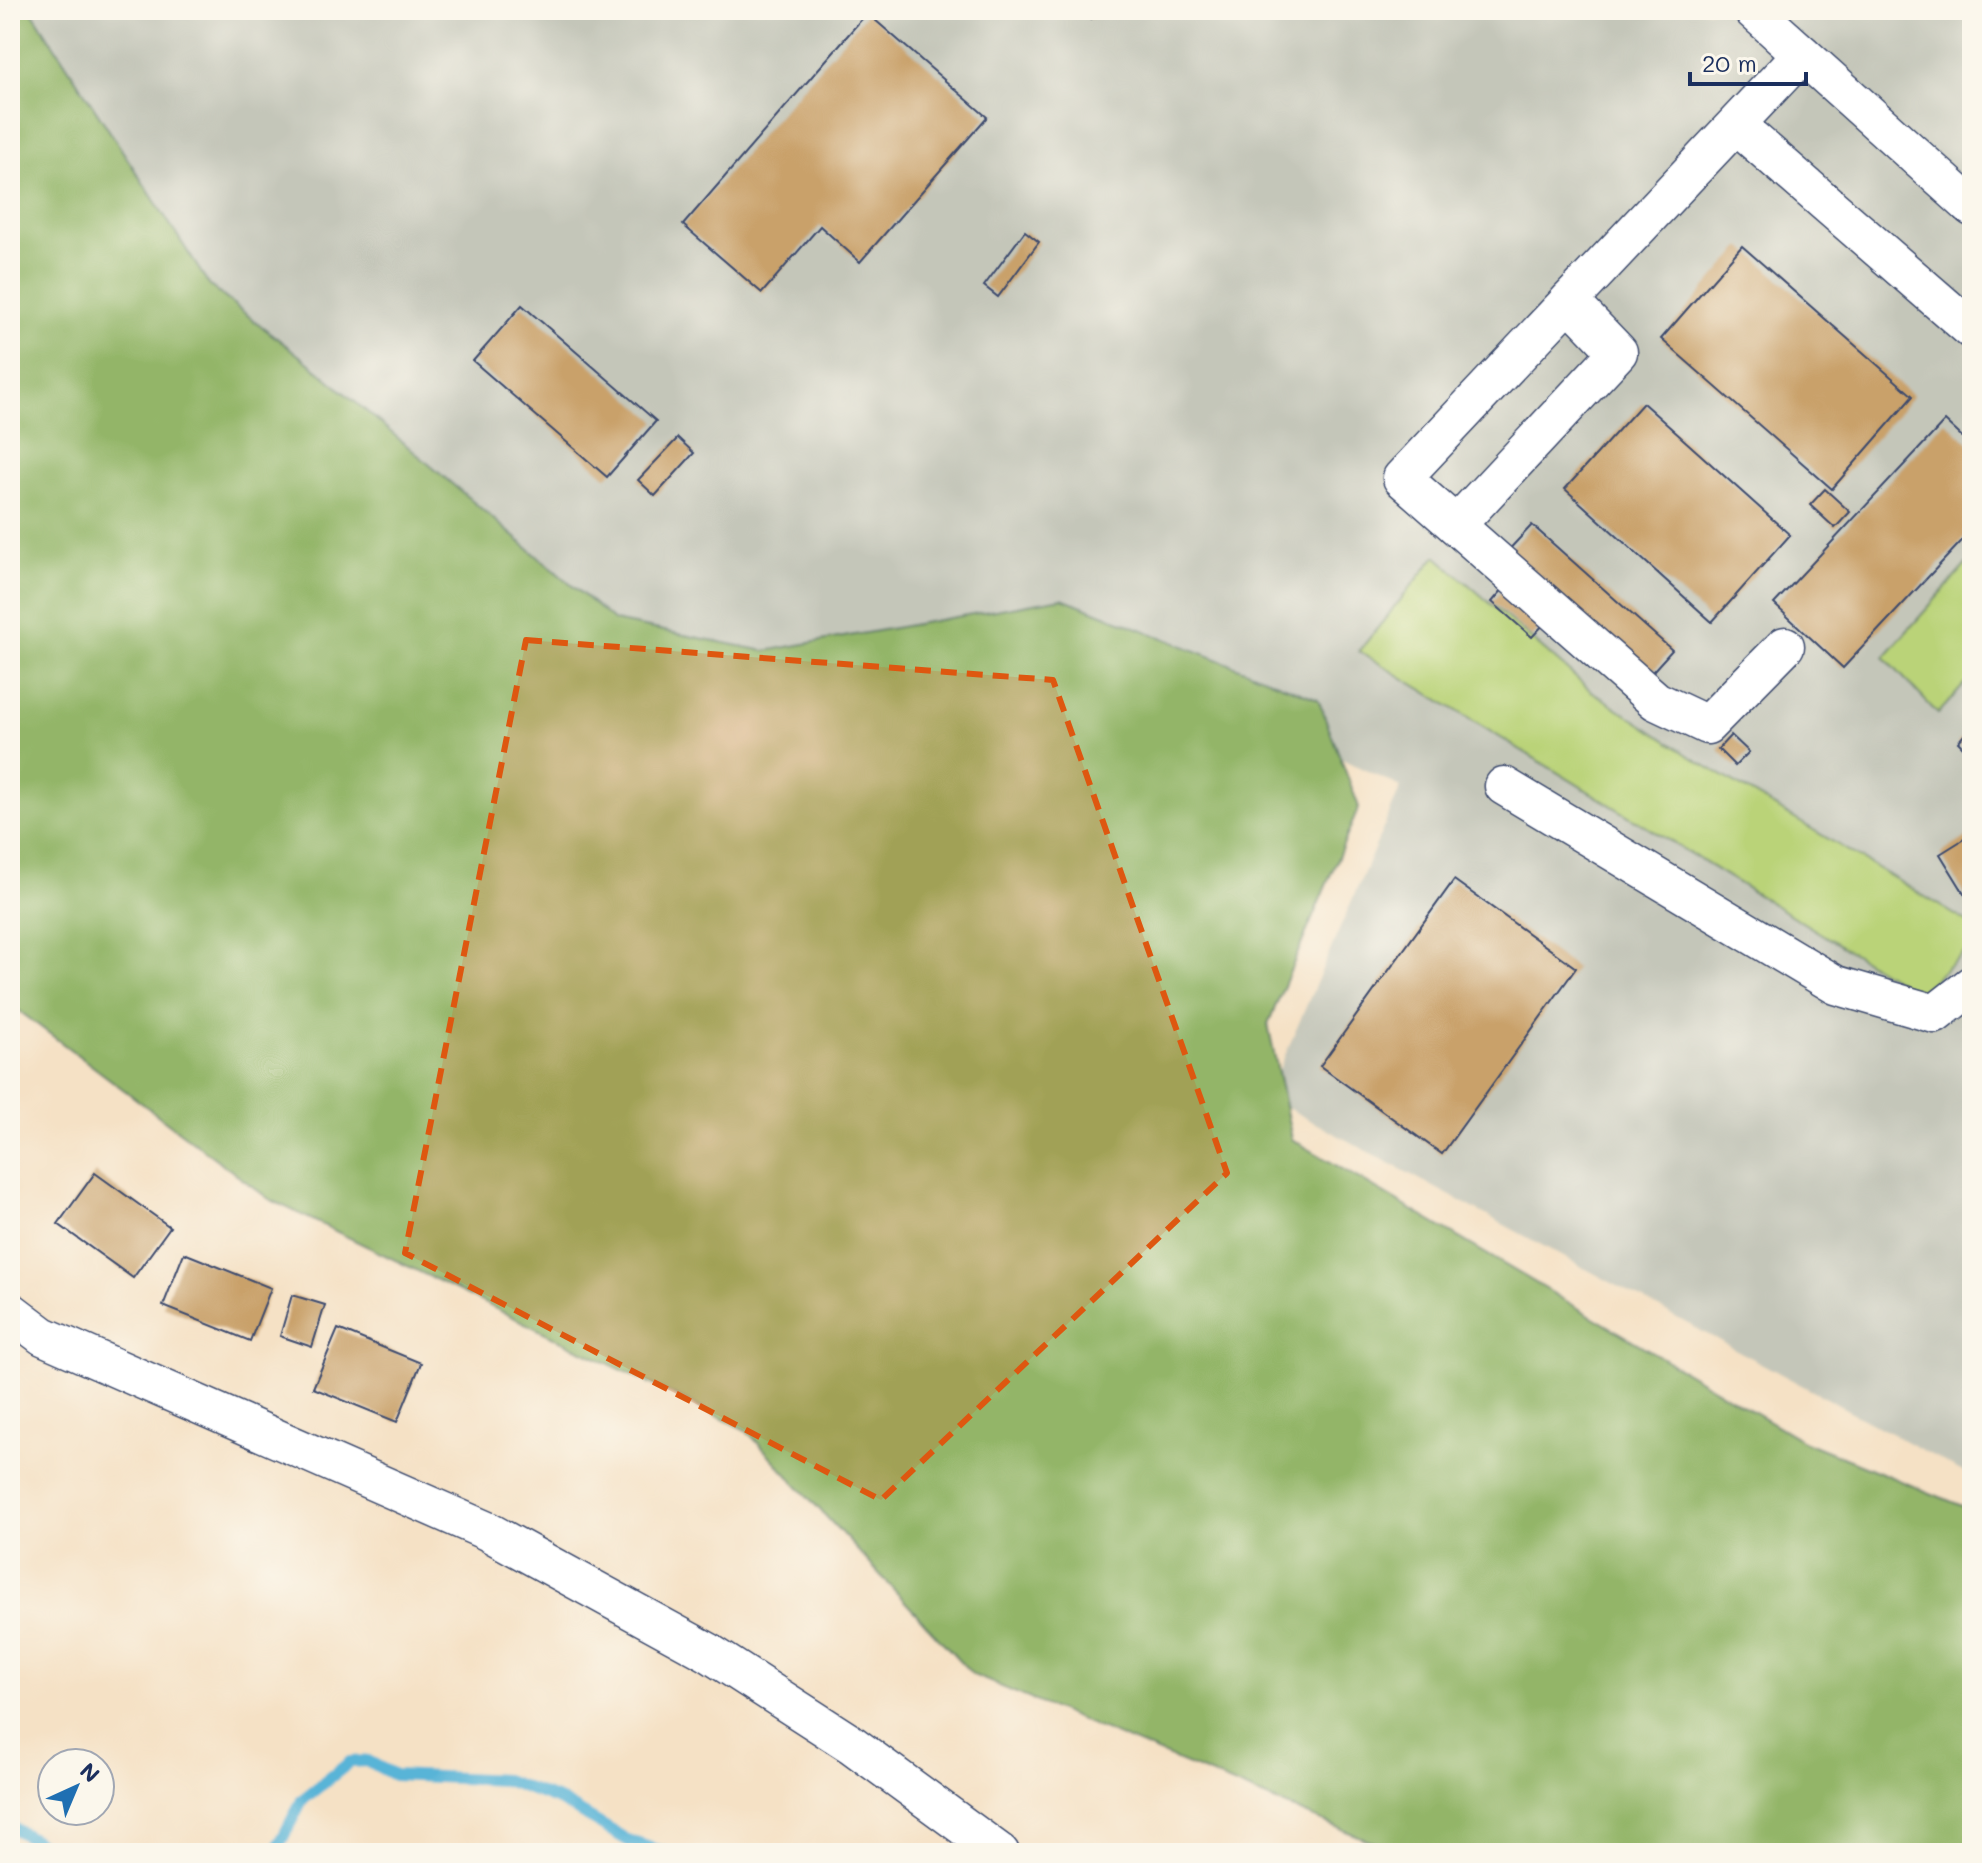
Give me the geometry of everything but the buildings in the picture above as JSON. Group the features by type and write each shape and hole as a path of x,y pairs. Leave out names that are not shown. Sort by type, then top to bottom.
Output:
{"street":[{"path":"1753,10 1972,207"},
{"path":"1785,646 1707,725 1656,701 1402,478 1802,54"},
{"path":"1736,125 1972,330"},
{"path":"1456,525 1618,352 1569,301"},
{"path":"1504,786 1836,985 1935,1014 1972,985"},
{"path":"10,1311 43,1336 487,1531 639,1614 708,1652 851,1744 1000,1853"}],"highlighted area":[{"path":"526,640 1053,680 1227,1173 881,1500 405,1253"}],"shaded area":[{"path":"10,10 1972,10 1972,1477 1267,1097 1401,787 1068,629 593,742 231,370"}],"green space":[{"path":"10,10 31,10 210,286 314,367 614,621 765,651 1062,598 1318,699 1359,807 1268,1024 1292,1139 1803,1441 1972,1510 1972,1853 1418,1853 1365,1839 973,1675 746,1430 269,1199 10,1004"},
{"path":"1436,556 1590,690 1688,755 1972,925 1972,946 1918,993 1359,651"},
{"path":"1972,558 1972,676 1938,714 1884,657"}],"waterway":[{"path":"275,1853 302,1800 350,1762 368,1761 394,1775 505,1780 561,1801 629,1841 667,1853"},
{"path":"10,1826 56,1853"}]}
